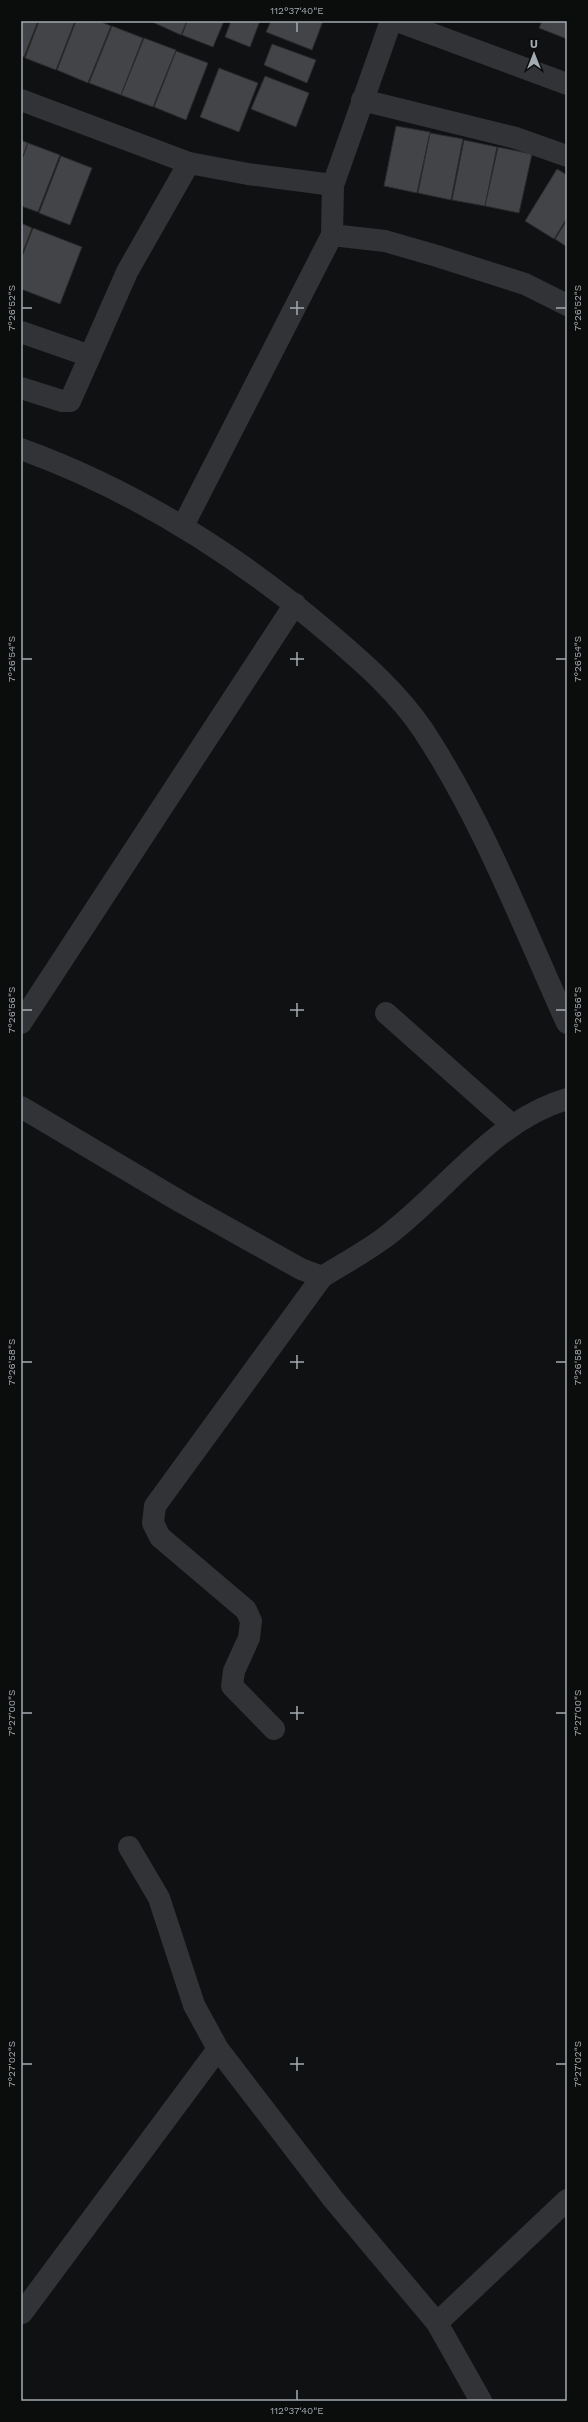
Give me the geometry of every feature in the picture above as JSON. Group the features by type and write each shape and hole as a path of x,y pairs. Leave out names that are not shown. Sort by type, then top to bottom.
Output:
{"street":[{"path":"183,526 332,235 332,198 362,100 391,21"},
{"path":"397,21 567,84"},
{"path":"21,100 189,163 248,174 332,198"},
{"path":"362,100 516,138 567,156"},
{"path":"21,388 62,401 70,401 127,272 189,163"},
{"path":"332,235 385,241 438,256 525,284 567,305"},
{"path":"21,332 90,356"},
{"path":"21,449 70,467 183,526 295,604 380,677 421,728 474,816 567,1023"},
{"path":"21,1023 295,604"},
{"path":"386,1013 512,1125"},
{"path":"274,1729 232,1686 234,1671 249,1638 251,1621 246,1610 160,1537 153,1523 155,1506 322,1277 384,1238 512,1125 552,1103 567,1099"},
{"path":"21,1107 188,1206 300,1269 322,1277"},
{"path":"129,1847 159,1898 194,2004 218,2049 333,2199 438,2323 481,2401"},
{"path":"22,2313 218,2049"},
{"path":"438,2323 567,2200"}],"building":[{"path":"21,21 38,21 24,57 21,56"},
{"path":"39,21 75,21 56,70 25,58"},
{"path":"76,21 99,21 111,26 88,83 57,70"},
{"path":"150,21 187,21 181,35"},
{"path":"187,21 224,21 213,47 182,35"},
{"path":"231,21 260,21 250,47 225,37"},
{"path":"271,21 323,21 312,50 266,32"},
{"path":"542,21 567,21 567,39 539,28"},
{"path":"112,26 143,38 121,95 89,83"},
{"path":"144,38 176,50 153,107 121,95"},
{"path":"272,44 316,60 307,83 264,65"},
{"path":"176,51 208,63 186,120 154,107"},
{"path":"219,68 258,83 239,132 200,117"},
{"path":"265,76 309,93 296,127 251,109"},
{"path":"396,126 430,132 417,193 384,186"},
{"path":"430,133 463,139 451,200 418,193"},
{"path":"21,140 28,143 21,161"},
{"path":"464,140 497,147 485,206 452,200"},
{"path":"28,143 60,155 38,212 21,206 21,162"},
{"path":"498,147 532,154 519,213 485,206"},
{"path":"61,156 92,168 70,225 39,213"},
{"path":"557,169 567,175 567,218 554,239 525,221"},
{"path":"567,220 567,247 555,239"},
{"path":"21,223 32,228 21,257"},
{"path":"33,228 82,247 60,304 21,289 21,259"}]}
